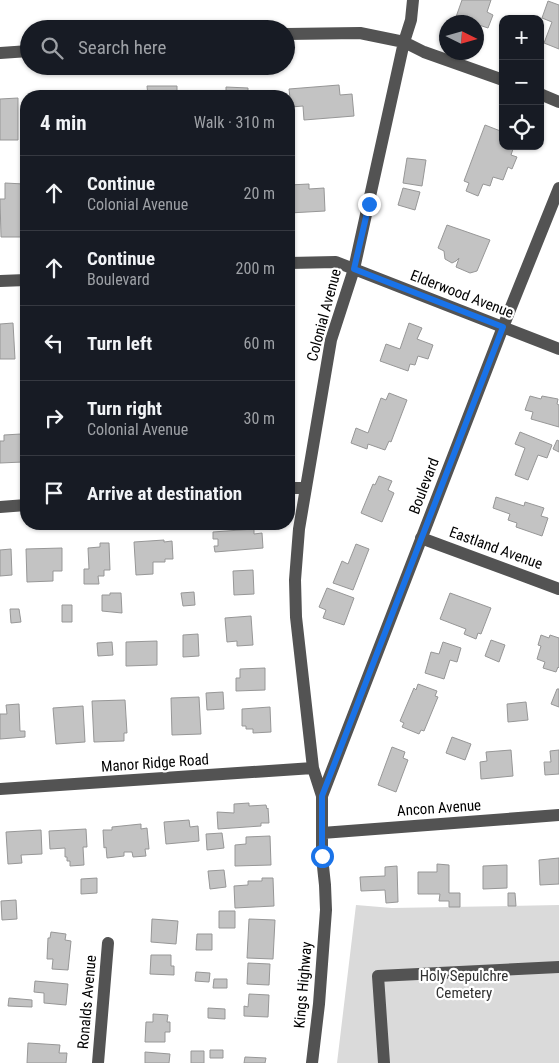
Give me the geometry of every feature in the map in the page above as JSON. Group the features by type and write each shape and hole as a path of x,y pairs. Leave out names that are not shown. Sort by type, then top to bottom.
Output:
{"street":[{"name":"Colonial Avenue","path":"326,910 322,856 322,796 313,768 296,617 295,589 299,529 331,340 354,269 414,0"},
{"path":"295,34 360,33 404,42 424,52 499,79"},
{"path":"0,53 20,52"},
{"path":"544,96 559,102"},
{"name":"Boulevard","path":"322,796 503,327 559,188"},
{"name":"Elderwood Avenue","path":"295,263 336,262 559,348"},
{"path":"0,281 20,280"},
{"path":"295,488 306,488"},
{"path":"0,506 20,505"},
{"name":"Eastland Avenue","path":"422,538 559,589"},
{"name":"Manor Ridge Road","path":"0,789 313,768"},
{"name":"Ancon Avenue","path":"322,833 559,815"},
{"name":"Kings Highway","path":"312,1063 326,910"},
{"name":"Ronalds Avenue","path":"98,1063 108,943"},
{"path":"384,1063 378,976 559,967"}],"green space":[{"name":"Holy Sepulchre Cemetery","path":"356,905 392,908 559,905 559,1063 337,1063"}],"building":[{"path":"462,0 491,0 487,12 493,15 488,28 484,27 484,15 457,15"},
{"path":"548,1 559,5 559,49 544,43 552,22 544,19 543,15"},
{"path":"339,85 340,95 352,94 354,116 304,120 303,106 295,107 295,90 289,89"},
{"path":"147,86 177,86 177,90 147,90"},
{"path":"226,87 248,88 248,90 226,90"},
{"path":"18,98 18,140 0,140 0,99"},
{"path":"485,125 499,130 499,150 513,150 511,155 517,157 512,169 508,167 503,180 493,177 490,186 483,184 478,196 466,191 469,183 464,181"},
{"path":"407,158 426,160 422,186 403,183"},
{"path":"5,183 20,184 20,237 1,237 0,199 5,199"},
{"path":"309,184 309,189 324,188 325,211 295,213 295,185"},
{"path":"403,188 420,192 415,210 398,205"},
{"path":"447,225 490,240 477,271 470,273 456,267 459,258 452,263 445,259 444,251 438,248"},
{"path":"13,323 15,359 0,359 0,324"},
{"path":"409,323 422,328 417,339 433,345 428,359 418,356 415,365 410,364 408,371 380,361 386,344 400,349"},
{"path":"389,393 407,400 391,442 389,441 385,450 368,444 367,449 351,443 356,428 368,433 381,398 386,400"},
{"path":"530,396 541,399 542,396 558,399 559,427 531,419 533,412 525,410"},
{"path":"520,432 552,445 547,458 538,455 528,480 515,475 525,448 515,444"},
{"path":"20,434 20,462 0,463 0,441 4,441 4,435"},
{"path":"557,440 559,441 559,452 553,449"},
{"path":"379,476 392,481 388,490 394,493 382,522 361,513 373,484 375,485"},
{"path":"496,497 524,506 525,502 544,508 541,516 548,518 542,536 516,527 517,523 508,520 510,514 493,508"},
{"path":"254,530 254,534 262,533 263,548 215,552 214,546 218,546 218,539 213,539 213,532"},
{"path":"164,540 164,542 172,541 173,559 165,559 165,562 153,562 153,574 136,575 134,542"},
{"path":"100,543 109,543 110,570 104,570 104,576 98,576 99,584 84,584 84,569 89,569 88,548 100,547"},
{"path":"356,544 369,549 353,590 333,583 342,561 348,564"},
{"path":"62,548 62,571 53,571 53,581 27,582 26,549"},
{"path":"11,549 12,575 0,576 0,550"},
{"path":"253,570 254,594 234,595 233,571"},
{"path":"327,588 354,598 344,625 323,618 326,610 319,607"},
{"path":"194,592 195,605 183,606 181,593"},
{"path":"110,593 121,593 122,613 102,611 102,595 110,595"},
{"path":"450,593 491,608 481,634 478,633 476,639 464,634 466,629 440,619"},
{"path":"62,605 72,605 72,622 62,622"},
{"path":"10,609 19,609 21,622 11,623"},
{"path":"251,616 253,645 237,646 237,641 227,642 225,618"},
{"path":"198,634 199,656 183,657 183,635"},
{"path":"541,635 549,638 550,635 559,638 559,668 556,672 543,668 545,662 537,659 541,646 538,645"},
{"path":"491,640 505,645 499,662 485,656"},
{"path":"157,641 157,665 126,666 126,642"},
{"path":"112,642 113,655 98,656 97,643"},
{"path":"443,642 461,648 457,662 450,660 444,679 425,673 431,652 439,654"},
{"path":"265,668 265,690 236,691 236,678 240,678 240,669"},
{"path":"418,684 437,691 435,696 438,697 424,731 421,730 419,734 402,727 404,723 400,721 414,688 416,690"},
{"path":"557,689 559,689 559,707 551,704"},
{"path":"223,692 224,709 207,710 206,693"},
{"path":"199,697 201,734 172,735 171,698"},
{"path":"125,700 127,733 124,733 124,741 94,742 92,701"},
{"path":"526,702 528,720 508,722 507,704"},
{"path":"19,704 20,731 25,731 25,737 0,739 0,714 7,714 6,705"},
{"path":"83,706 85,742 56,744 53,708"},
{"path":"270,707 271,732 253,733 253,729 246,729 246,726 242,726 242,709"},
{"path":"452,737 471,744 465,760 446,753"},
{"path":"392,747 405,752 403,758 408,760 396,792 378,785"},
{"path":"511,750 513,776 481,779 480,762 487,761 486,752"},
{"path":"559,750 559,774 545,775 544,762 551,762 550,751"},
{"path":"249,803 249,806 266,805 269,823 261,823 261,826 218,829 217,812 234,813 234,804"},
{"path":"189,820 190,827 198,826 199,841 166,844 164,822"},
{"path":"141,824 141,829 147,828 149,849 145,849 146,856 133,857 132,852 124,852 124,856 107,858 106,847 104,848 103,830 112,830 112,827"},
{"path":"86,829 87,847 83,847 84,865 70,866 70,861 67,861 67,857 65,857 65,848 50,849 49,831"},
{"path":"41,830 42,854 21,855 22,863 8,864 6,832"},
{"path":"222,833 224,848 207,850 206,834"},
{"path":"270,836 271,865 235,866 235,845 246,844 246,837"},
{"path":"559,858 559,884 540,885 539,860"},
{"path":"437,864 449,865 449,893 460,893 460,907 449,907 449,901 439,901 440,894 418,894 418,872 437,872"},
{"path":"507,865 507,888 483,889 483,866"},
{"path":"397,866 398,902 386,903 385,890 361,891 360,877 385,876 385,867"},
{"path":"224,870 226,887 210,889 208,871"},
{"path":"97,878 97,893 81,894 81,879"},
{"path":"262,878 273,878 274,906 235,908 234,886 248,885 248,881 262,881"},
{"path":"508,893 515,893 516,906 508,906"},
{"path":"16,900 17,919 2,920 1,901"},
{"path":"219,911 235,911 235,928 219,928"},
{"path":"152,919 178,921 176,944 151,942"},
{"path":"249,919 275,920 273,959 247,958"},
{"path":"51,932 66,934 65,940 71,941 68,970 52,969 53,959 47,959 48,938 50,938"},
{"path":"197,934 212,934 212,950 196,950"},
{"path":"151,955 171,955 171,966 174,966 174,975 150,974"},
{"path":"248,963 270,964 269,985 247,984"},
{"path":"196,972 210,973 209,982 195,981"},
{"path":"214,979 227,979 227,988 213,988"},
{"path":"35,981 68,984 66,1005 44,1003 44,993 34,992"},
{"path":"249,994 269,995 268,1017 244,1016 244,1006 248,1007"},
{"path":"9,998 32,1000 32,1007 8,1006"},
{"path":"208,1008 225,1009 225,1019 208,1018"},
{"path":"153,1014 168,1015 167,1022 170,1022 170,1032 165,1032 165,1042 145,1042 146,1022 153,1022"},
{"path":"28,1043 60,1045 59,1053 67,1053 66,1063 27,1063"},
{"path":"210,1050 223,1050 223,1058 210,1058"},
{"path":"191,1051 204,1051 204,1063 191,1063"},
{"path":"145,1052 170,1054 169,1063 145,1063"},
{"path":"245,1057 266,1058 265,1063 244,1063"}],"route":[{"path":"322,856 322,796 503,327 354,269 369,204"}]}
